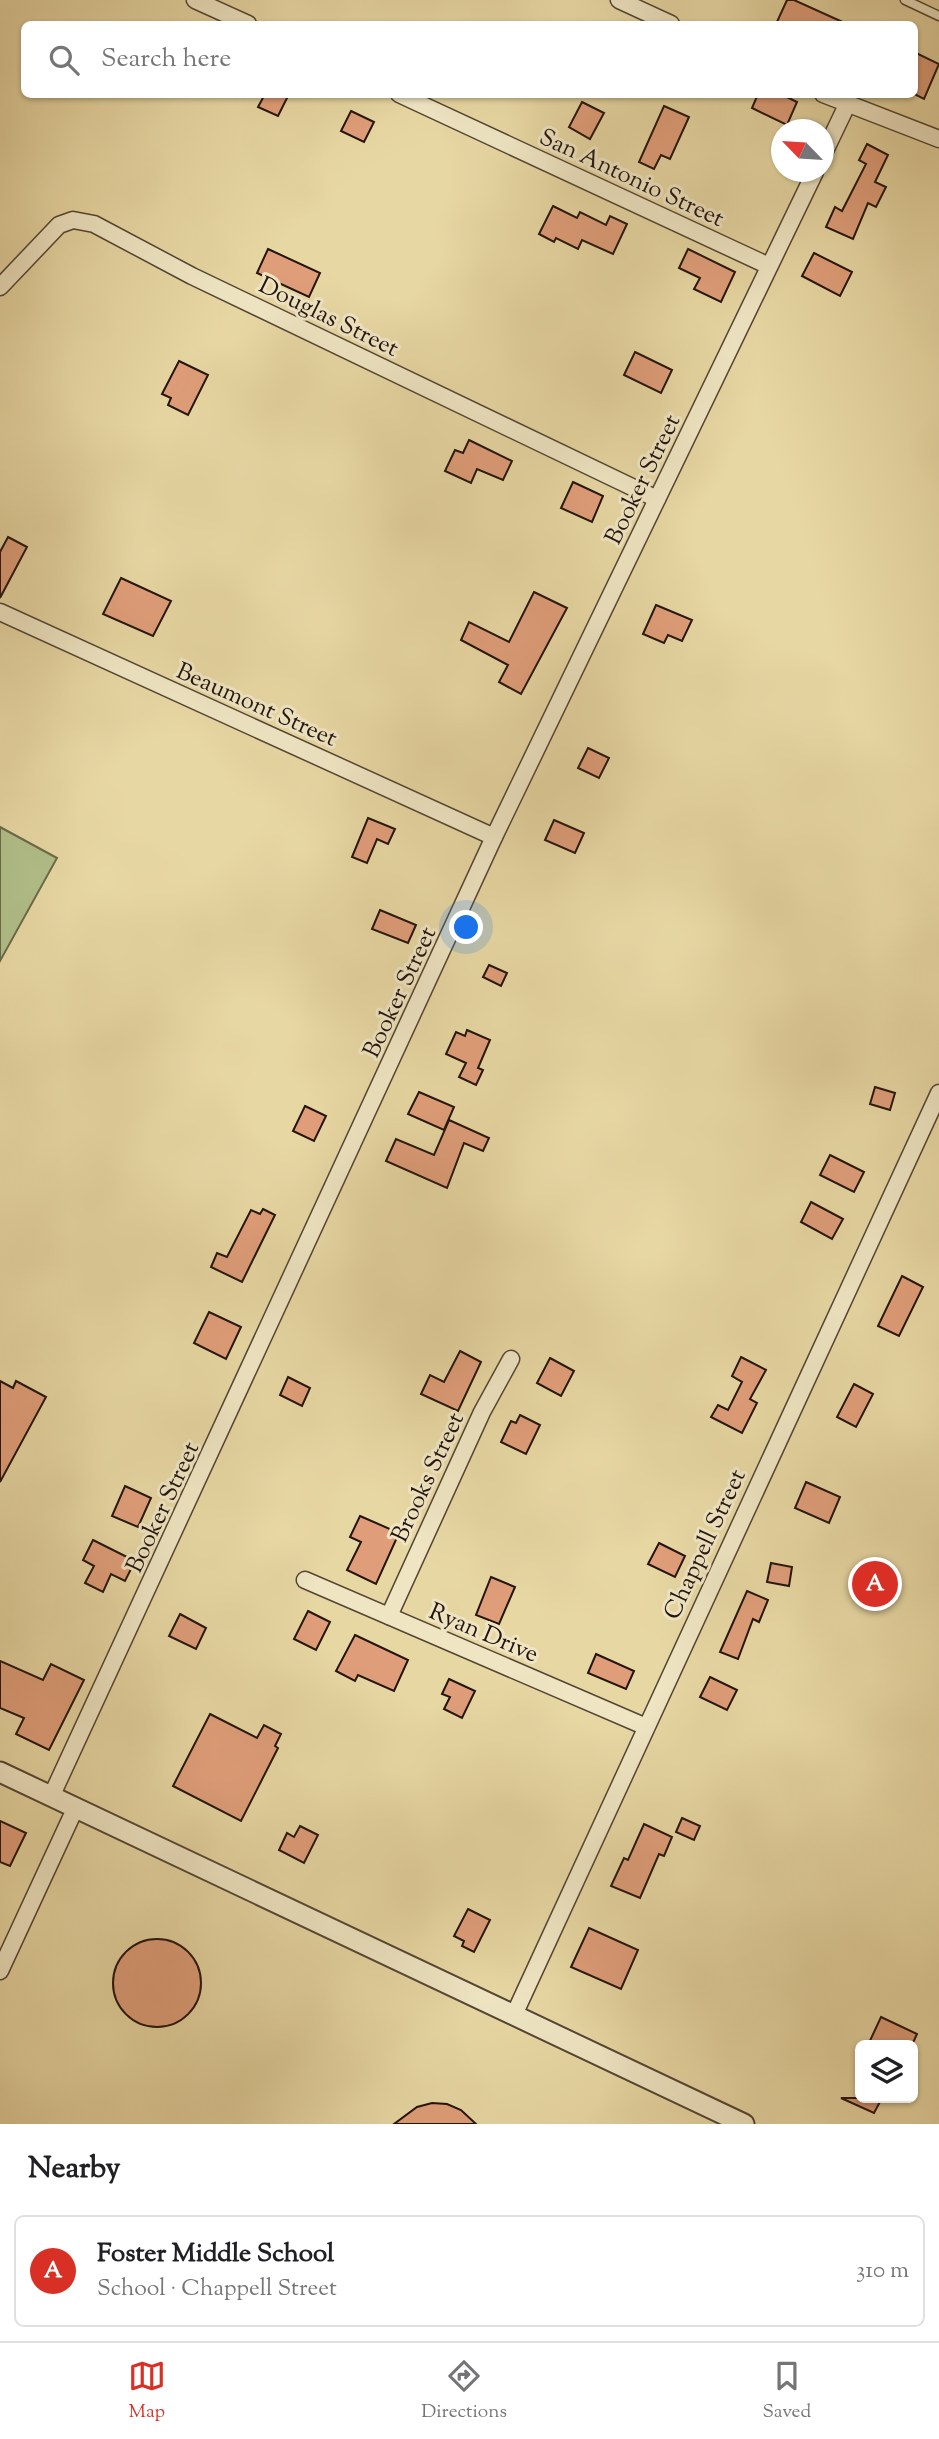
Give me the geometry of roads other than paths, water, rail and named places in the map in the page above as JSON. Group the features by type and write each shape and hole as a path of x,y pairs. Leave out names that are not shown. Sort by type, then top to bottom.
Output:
{"street":[{"path":"195,0 241,21"},
{"path":"619,0 664,21"},
{"name":"San Antonio Street","path":"408,98 769,265"},
{"path":"832,98 939,139"},
{"path":"834,132 847,105"},
{"name":"Booker Street","path":"51,1797 494,837 810,182"},
{"name":"Douglas Street","path":"0,287 59,225 74,220 94,224 192,276 657,499"},
{"name":"Beaumont Street","path":"0,612 494,837"},
{"name":"Chappell Street","path":"514,2015 644,1726 939,1093"},
{"name":"Brooks Street","path":"389,1616 482,1412 511,1359"},
{"name":"Ryan Drive","path":"305,1580 644,1726"},
{"path":"0,1772 744,2124"},
{"path":"0,1971 75,1809"}],"lane":[{"path":"905,0 939,16"}],"place":[{"name":"Foster Middle School","path":"875,1584"}]}
